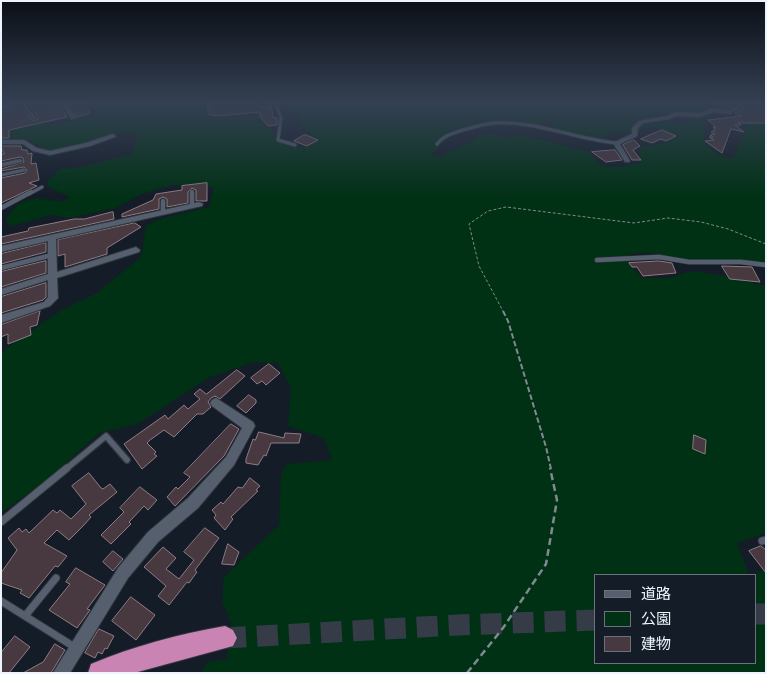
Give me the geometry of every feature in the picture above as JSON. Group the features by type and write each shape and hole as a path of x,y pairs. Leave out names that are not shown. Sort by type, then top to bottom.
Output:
{"highway":[{"path":"100,673 134,660 196,643 225,638"}],"street":[{"path":"627,161 616,143 636,133"},
{"path":"1,142 24,142 35,150 50,153 88,145 114,136"},
{"path":"1,165 20,161"},
{"path":"1,249 196,205"},
{"path":"1,319 47,304 53,298 52,237"},
{"path":"1,292 136,250"},
{"path":"61,673 123,574 153,537 193,503 230,461 249,426 216,403"}],"lane":[{"path":"280,133 278,140 295,146"},
{"path":"437,144 439,140 454,133"},
{"path":"563,133 600,142 616,143"},
{"path":"1,175 24,170"},
{"path":"1,208 42,187"},
{"path":"192,192 196,205"},
{"path":"163,201 163,211"},
{"path":"1,268 52,255"},
{"path":"597,260 659,257 689,262 741,262 766,265"},
{"path":"1,522 106,436 126,460"},
{"path":"25,616 56,578"},
{"path":"1,601 76,648"}],"path":[{"path":"467,673 503,628 546,564 556,500 546,447 508,321 480,266 469,224 488,211 506,207 634,223 668,218 702,222 728,229 766,244"}],"green space":[{"path":"1,133 119,133 49,150 28,140 1,139"},
{"path":"129,133 273,133 280,142 301,148 313,145 315,138 310,133 450,133 442,136 446,141 430,155 440,157 472,141 479,135 491,134 510,138 521,135 564,145 572,149 589,151 599,163 605,166 618,167 641,162 639,148 671,141 677,137 669,133 704,133 705,144 718,154 729,158 734,157 744,133 766,133 766,266 683,260 649,253 632,254 623,257 642,278 668,278 692,271 725,276 766,286 766,533 737,543 749,574 594,574 594,664 757,664 757,574 752,574 766,570 766,673 202,673 207,662 227,659 231,622 222,601 224,577 279,525 281,474 287,464 332,460 324,438 288,426 291,388 278,363 253,362 210,377 137,424 99,433 52,476 1,513 1,355 5,349 62,310 97,293 141,257 146,226 157,220 209,207 214,187 173,185 141,194 115,208 70,218 51,215 11,226 5,219 19,203 36,198 61,202 71,197 48,187 47,182 60,169 76,168 132,154 138,134"},
{"path":"568,133 612,133 606,134 597,141"}],"building":[{"path":"2,133 9,133 9,138 2,138"},
{"path":"654,133 670,133 676,136 666,141 661,139 652,143 641,139"},
{"path":"729,133 722,153 705,141 714,140 709,137 713,137 710,135"},
{"path":"304,135 318,140 307,146 294,141"},
{"path":"634,140 640,146 633,150 641,160 632,160 623,145"},
{"path":"1,146 21,146 22,150 27,150 28,154 32,153 31,164 36,163 39,180 29,183 37,186 1,203 1,178 25,173 27,170 24,167 1,171 1,169 24,162 23,158 20,157 1,161 1,154 4,154"},
{"path":"615,150 622,160 606,162 592,152"},
{"path":"207,183 207,201 196,201 196,190 192,188 188,192 188,203 167,207 167,199 163,197 159,199 159,209 122,217 122,214 153,200 156,194 182,190 182,186"},
{"path":"113,212 114,219 1,244 1,237 28,231 29,228"},
{"path":"135,223 141,227 107,248 107,254 65,267 65,254 58,256 58,240"},
{"path":"46,243 46,252 1,264 1,254"},
{"path":"46,261 46,273 1,287 1,272"},
{"path":"659,261 672,263 676,273 643,276 637,267 632,267 629,263"},
{"path":"722,266 752,267 760,282 730,279"},
{"path":"46,283 46,297 43,300 1,313 1,297"},
{"path":"40,311 37,325 30,327 31,335 8,344 8,334 1,337 1,325"},
{"path":"269,364 280,373 266,385 262,381 257,384 251,378"},
{"path":"237,370 245,376 220,399 215,396 211,398 208,402 211,407 203,414 197,414 174,437 164,430 147,443 156,452 154,454 157,456 142,469 124,444 165,415 168,419 184,405 188,409 200,399 194,394 200,389 206,394"},
{"path":"249,395 256,400 256,403 246,413 237,406"},
{"path":"231,424 239,429 224,456 175,506 167,497 176,487 178,489 190,477 184,473"},
{"path":"259,432 284,438 285,433 301,434 299,443 271,443 266,456 264,455 258,465 246,463 253,439 255,440"},
{"path":"694,435 706,440 705,454 693,449"},
{"path":"89,473 101,488 103,489 110,484 117,492 89,515 91,517 69,540 57,530 44,543 67,556 58,567 55,566 29,598 20,593 22,590 1,583 1,573 17,550 8,538 19,528 22,532 26,529 29,533 53,510 57,513 60,510 71,519 86,504 72,486"},
{"path":"250,478 260,486 256,490 258,491 231,517 233,519 225,530 214,518 216,515 212,510 221,502 223,504 238,487 242,488"},
{"path":"140,487 157,500 148,510 144,506 129,522 131,524 111,544 101,535 124,512 120,508"},
{"path":"205,528 219,538 195,570 197,572 189,583 187,582 169,605 158,596 166,586 144,567 163,547 176,558 166,569 179,579 194,560 184,552"},
{"path":"228,544 239,552 234,565 222,564"},
{"path":"761,546 766,550 766,573 749,551"},
{"path":"113,551 123,559 113,571 103,562"},
{"path":"76,568 105,585 87,609 90,610 77,628 49,610 70,584 66,582"},
{"path":"131,597 155,615 136,640 112,621"},
{"path":"99,629 114,636 107,649 105,648 102,654 98,652 95,658 85,653"},
{"path":"15,636 30,647 9,673 1,673 1,653"},
{"path":"55,644 65,650 51,673 23,673 43,662"}],"tunnel":[{"path":"757,614 766,614"},
{"path":"225,638 458,625 594,620"}]}
